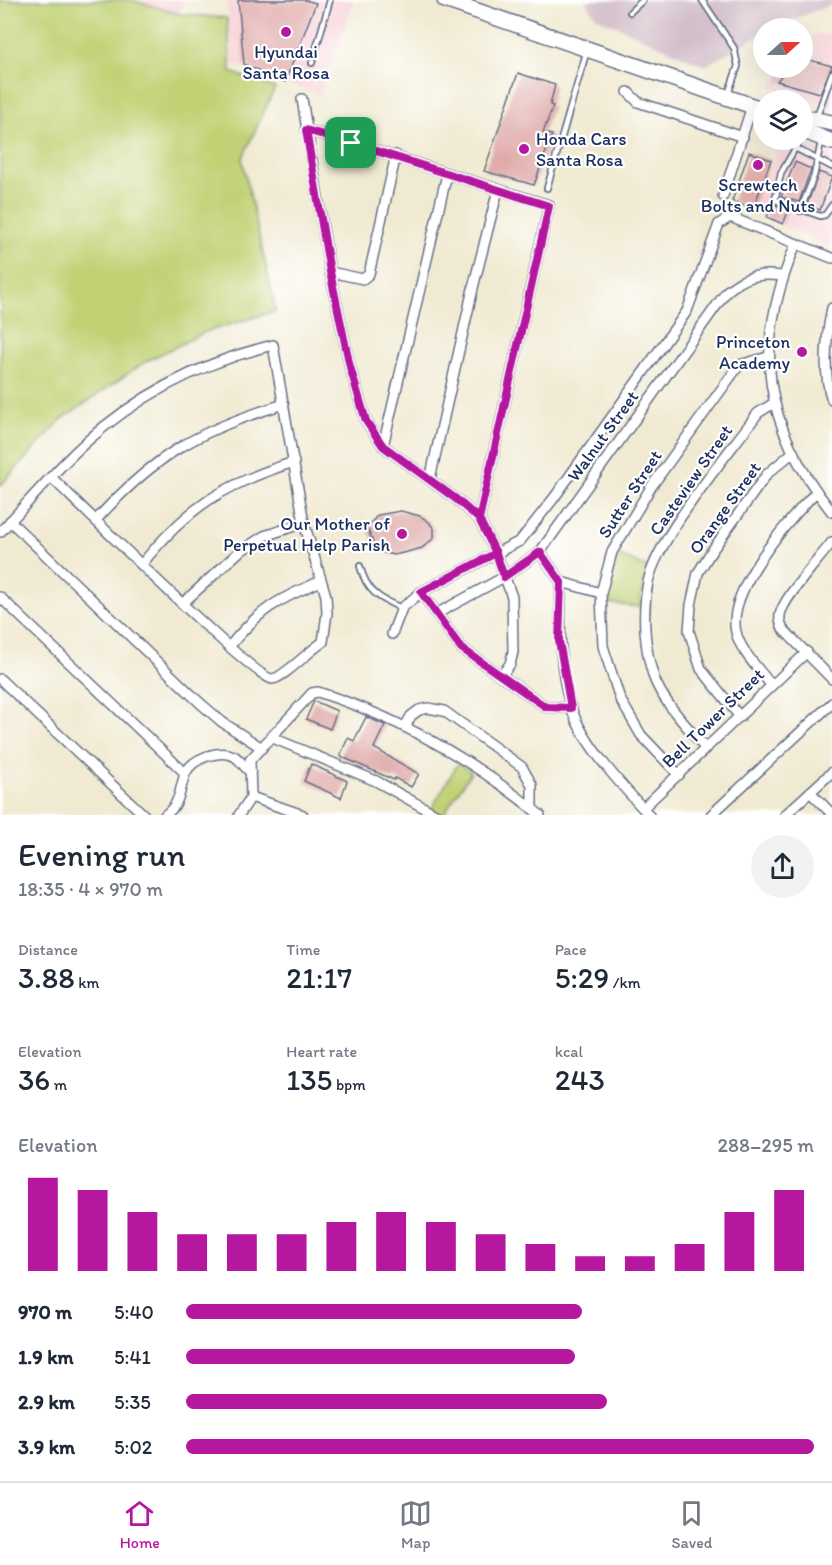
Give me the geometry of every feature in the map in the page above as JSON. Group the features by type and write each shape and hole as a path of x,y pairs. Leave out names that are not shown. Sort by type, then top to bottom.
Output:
{"main road":[{"path":"445,0 753,106"},
{"path":"813,127 832,123"},
{"path":"813,133 827,141"}],"street":[{"path":"628,92 638,102 743,136"},
{"path":"302,99 330,272 357,394 366,421 383,446 430,479 479,519 496,553 512,597 513,652 510,664 501,676"},
{"path":"723,195 743,136 753,117"},
{"path":"306,130 396,155 447,174 549,206 479,519"},
{"path":"330,272 363,279 369,274 396,155"},
{"path":"383,446 447,174"},
{"path":"430,479 474,284 498,190"},
{"path":"392,634 402,608 421,592 520,541 554,498 687,311 719,224 723,219 730,217 832,258"},
{"path":"796,244 782,276 772,311 768,357 774,403 791,454 832,512"},
{"name":"Walnut Street","path":"438,613 450,604 504,577 540,552 727,291 742,279 759,273 782,276"},
{"path":"832,308 827,332 826,366 832,400"},
{"path":"0,532 85,443 126,411 169,384 235,355 273,345 304,524 321,581 327,612 323,642 298,659 286,674 274,679 266,678 229,647 52,478"},
{"name":"Sutter Street","path":"679,775 641,735 620,699 603,646 601,592 612,552 651,488 739,365 768,357"},
{"name":"Casteview Street","path":"705,748 673,710 655,678 645,633 649,581 675,528 758,413 774,403"},
{"path":"96,520 125,487 159,460 193,438 234,419 284,404"},
{"name":"Orange Street","path":"740,717 701,669 689,631 691,605 698,573 711,552 767,474 791,454"},
{"path":"142,564 168,531 198,506 260,473 294,462"},
{"path":"771,685 738,641 735,620 742,590 795,513 816,492"},
{"path":"10,521 199,702 222,722 262,748"},
{"path":"183,603 239,552 264,536 304,524"},
{"path":"832,542 780,613 783,629 832,679"},
{"path":"540,552 561,582 559,641 571,708 594,750 646,811"},
{"path":"229,647 252,618 277,602 321,581"},
{"path":"561,582 601,592"},
{"path":"421,592 461,648 546,707 571,708"},
{"path":"0,597 185,773"},
{"name":"Bell Tower Street","path":"646,811 705,748 807,652"},
{"path":"0,679 144,815"},
{"path":"239,815 251,797 248,770 250,760 273,738 312,693 318,692 357,704 465,760 540,815"},
{"path":"711,815 832,703"},
{"path":"405,727 411,716 419,710 428,708 444,711 522,766 532,785 532,808"},
{"path":"273,738 376,781 437,815"},
{"path":"165,815 181,796 185,773 201,759 215,754 234,756 248,770"},
{"path":"785,815 832,772"},
{"path":"810,792 832,814"},
{"path":"251,797 303,815"}],"lane":[{"path":"312,63 330,0"},
{"path":"630,12 643,0"},
{"path":"702,0 734,48 738,66 728,96"},
{"path":"547,188 587,48"},
{"path":"813,112 832,73"},
{"path":"800,211 818,159 827,141"},
{"path":"794,150 781,173 774,197 777,202 820,216 825,215 832,205"},
{"path":"799,150 832,167"},
{"path":"360,566 365,584 372,593 402,608"}],"shaded area":[{"path":"132,0 184,0 180,14"},
{"name":"Hyundai Santa Rosa","path":"227,0 354,0 320,95 233,64"},
{"path":"585,0 832,0 832,4 796,18 753,18 753,39 705,66 596,17"},
{"path":"816,34 832,35 832,106 813,100 813,90 781,90 771,87 777,78 813,78 813,37"},
{"path":"813,145 832,152 830,246 753,214 777,150 813,150"}],"green space":[{"path":"0,0 132,0 180,14 227,18 231,72 275,88 242,159 276,311 205,332 145,362 61,420 0,486"},
{"path":"617,555 648,568 639,607 606,603"},
{"path":"458,763 471,772 443,815 428,815"}],"building":[{"path":"238,0 305,0 316,3 285,82 244,64"},
{"path":"813,61 832,66 820,93 777,81 779,78 813,78"},
{"path":"518,73 555,85 550,105 553,106 543,133 552,135 534,185 484,171"},
{"path":"749,152 771,160 753,209 732,201"},
{"path":"795,162 811,169 799,202 781,197"},
{"path":"819,172 832,177 820,210 807,205"},
{"path":"773,204 789,210 783,224 767,217"},
{"name":"Our Mother of Perpetual Help Parish","path":"401,511 420,516 429,522 434,529 434,538 422,548 407,552 394,555 381,552 374,545 367,527 378,515"},
{"path":"314,701 337,711 330,729 306,719"},
{"path":"366,717 385,725 374,748 419,774 411,787 395,778 394,780 340,756 348,738 354,741"},
{"path":"311,764 347,781 341,798 304,781"}],"place":[{"name":"Hyundai Santa Rosa","path":"286,32"},
{"name":"Honda Cars Santa Rosa","path":"524,149"},
{"name":"Screwtech Bolts and Nuts","path":"758,165"},
{"name":"Princeton Academy","path":"802,352"},
{"name":"Our Mother of Perpetual Help Parish","path":"402,534"}],"route":[{"path":"351,143 306,130 330,272 350,367 366,421 383,446 430,479 479,519 496,553 421,592 461,648 546,707 571,708 559,641 561,582 540,552 504,577 496,553 479,519 549,206 447,174 396,155 351,143"}]}
